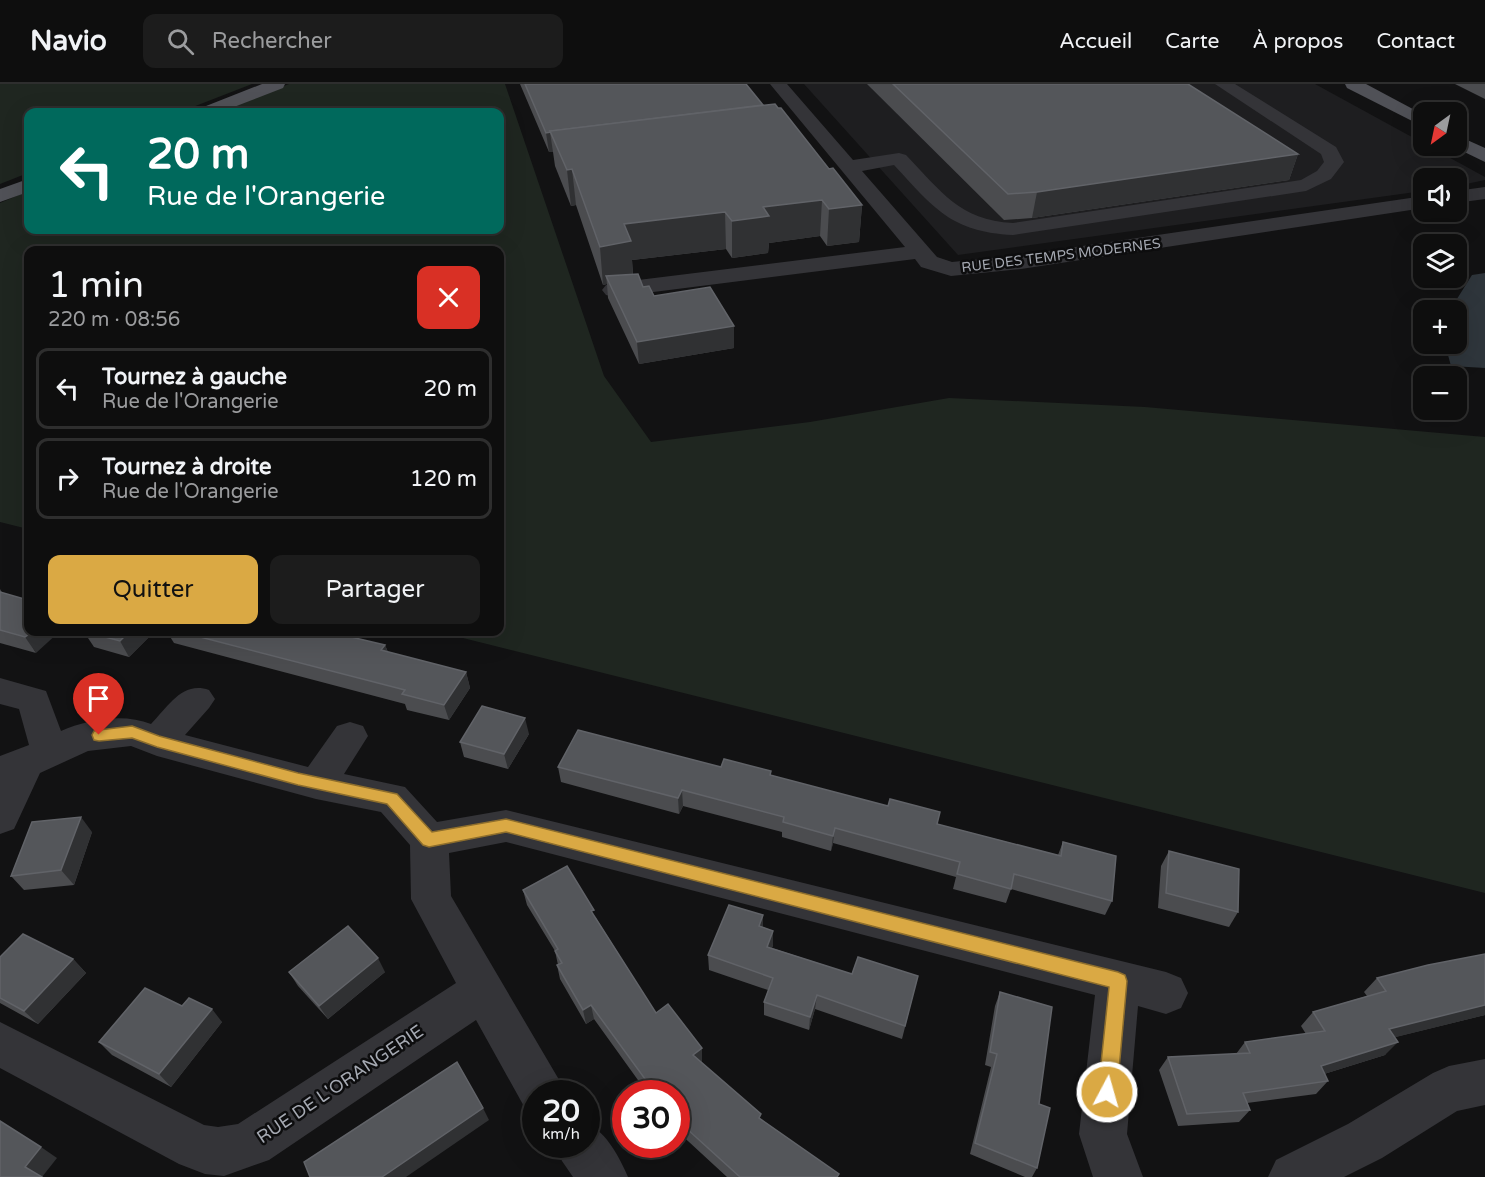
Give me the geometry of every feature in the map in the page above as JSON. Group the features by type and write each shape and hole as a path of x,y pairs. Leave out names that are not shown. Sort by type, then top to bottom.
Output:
{"main road":[{"path":"217,108 277,84"},
{"path":"1353,84 1413,109"},
{"path":"1387,84 1413,104"},
{"path":"1467,127 1485,136"},
{"path":"1467,146 1485,156"},
{"path":"0,196 24,187"}],"street":[{"name":"RUE DES TEMPS MODERNES","path":"778,84 803,127 848,167 929,262 951,269 1021,262 1413,204"},
{"path":"848,167 899,159 954,215 970,223 993,229 1025,228 1306,185 1324,175 1334,162 1329,151 1223,84"},
{"path":"1467,195 1485,193"},
{"path":"614,290 920,252"},
{"path":"1021,262 1039,280"},
{"path":"0,692 34,700 25,761 0,818"},
{"path":"157,741 197,699"},
{"path":"25,761 83,737 132,732 157,741 316,784 392,798 429,840 431,899 534,1080"},
{"path":"316,784 350,736"},
{"path":"429,840 506,825 1166,993"},
{"path":"1118,981 1103,1134 1118,1177"},
{"name":"RUE DE L'ORANGERIE","path":"0,1044 196,1147 214,1153 227,1153 252,1143 482,991"},
{"path":"1293,1177 1365,1141 1449,1089 1485,1082"},
{"path":"589,1158 603,1177"}],"shaded area":[{"path":"0,84 252,84 190,108 24,108 24,175 0,184"},
{"path":"289,84 505,84 604,376 651,442 810,422 949,398 1145,407 1485,437 1485,893 455,636 504,636 504,246 24,246 24,528 0,522 0,203 24,193 24,234 504,234 504,108 230,108"},
{"path":"804,84 1315,84 1413,138 1413,156 1447,156 1485,177 1485,180 1467,184 1467,168 1413,168 1413,192 958,255"},
{"path":"1485,273 1485,368 1451,366 1448,354 1467,354 1467,300 1456,300 1464,288 1467,288 1467,283 1472,275"}],"building":[{"path":"525,84 746,84 763,105 546,133"},
{"path":"893,84 1188,84 1298,154 1037,192 1008,194"},
{"path":"775,104 781,108 829,169 833,168 862,205 829,209 822,200 763,207 769,216 732,221 725,212 624,224 631,241 600,247 572,169 567,170 550,131"},
{"path":"638,274 643,287 649,286 654,296 710,287 734,326 637,342 606,276"},
{"path":"0,592 24,599 24,636 26,636 25,637 0,630"},
{"path":"101,636 125,636 120,641"},
{"path":"196,636 347,636 385,645 381,650 466,672 444,705 402,694 405,690"},
{"path":"482,706 525,718 504,754 460,742"},
{"path":"578,730 721,767 724,759 771,771 770,775 888,806 890,799 940,812 937,824 1061,856 1063,842 1116,856 1112,901 1014,874 1011,889 957,874 960,862 835,828 833,836 783,822 784,817 682,790 678,798 558,767"},
{"path":"81,817 61,870 11,876 32,822"},
{"path":"1169,851 1239,869 1238,912 1166,893"},
{"path":"567,866 594,910 591,911 656,1013 668,1004 702,1048 693,1055 761,1114 759,1118 839,1174 837,1177 740,1177 690,1132 690,1080 646,1080 591,1005 583,1010 557,965 562,963 555,951 558,949 523,890"},
{"path":"729,905 763,915 759,926 773,931 767,947 852,974 858,957 918,976 905,1026 817,995 810,1017 764,1002 773,978 708,955"},
{"path":"348,926 378,958 319,1006 289,972"},
{"path":"23,934 73,959 24,1011 0,998 0,957"},
{"path":"1485,954 1485,1005 1389,1029 1398,1042 1321,1066 1328,1081 1243,1093 1250,1110 1187,1114 1168,1057 1250,1053 1245,1042 1325,1031 1313,1012 1386,991 1377,978"},
{"path":"145,988 182,1006 189,998 212,1009 159,1074 99,1042"},
{"path":"1000,992 1052,1007 1039,1104 1050,1108 1037,1168 975,1143 997,1054 990,1052"},
{"path":"457,1062 483,1108 382,1177 310,1177 304,1162"},
{"path":"0,1121 41,1147 25,1167 42,1177 0,1177"}],"route":[{"path":"99,735 132,732 157,741 316,784 392,798 429,840 506,825 1118,981 1107,1092"}]}
